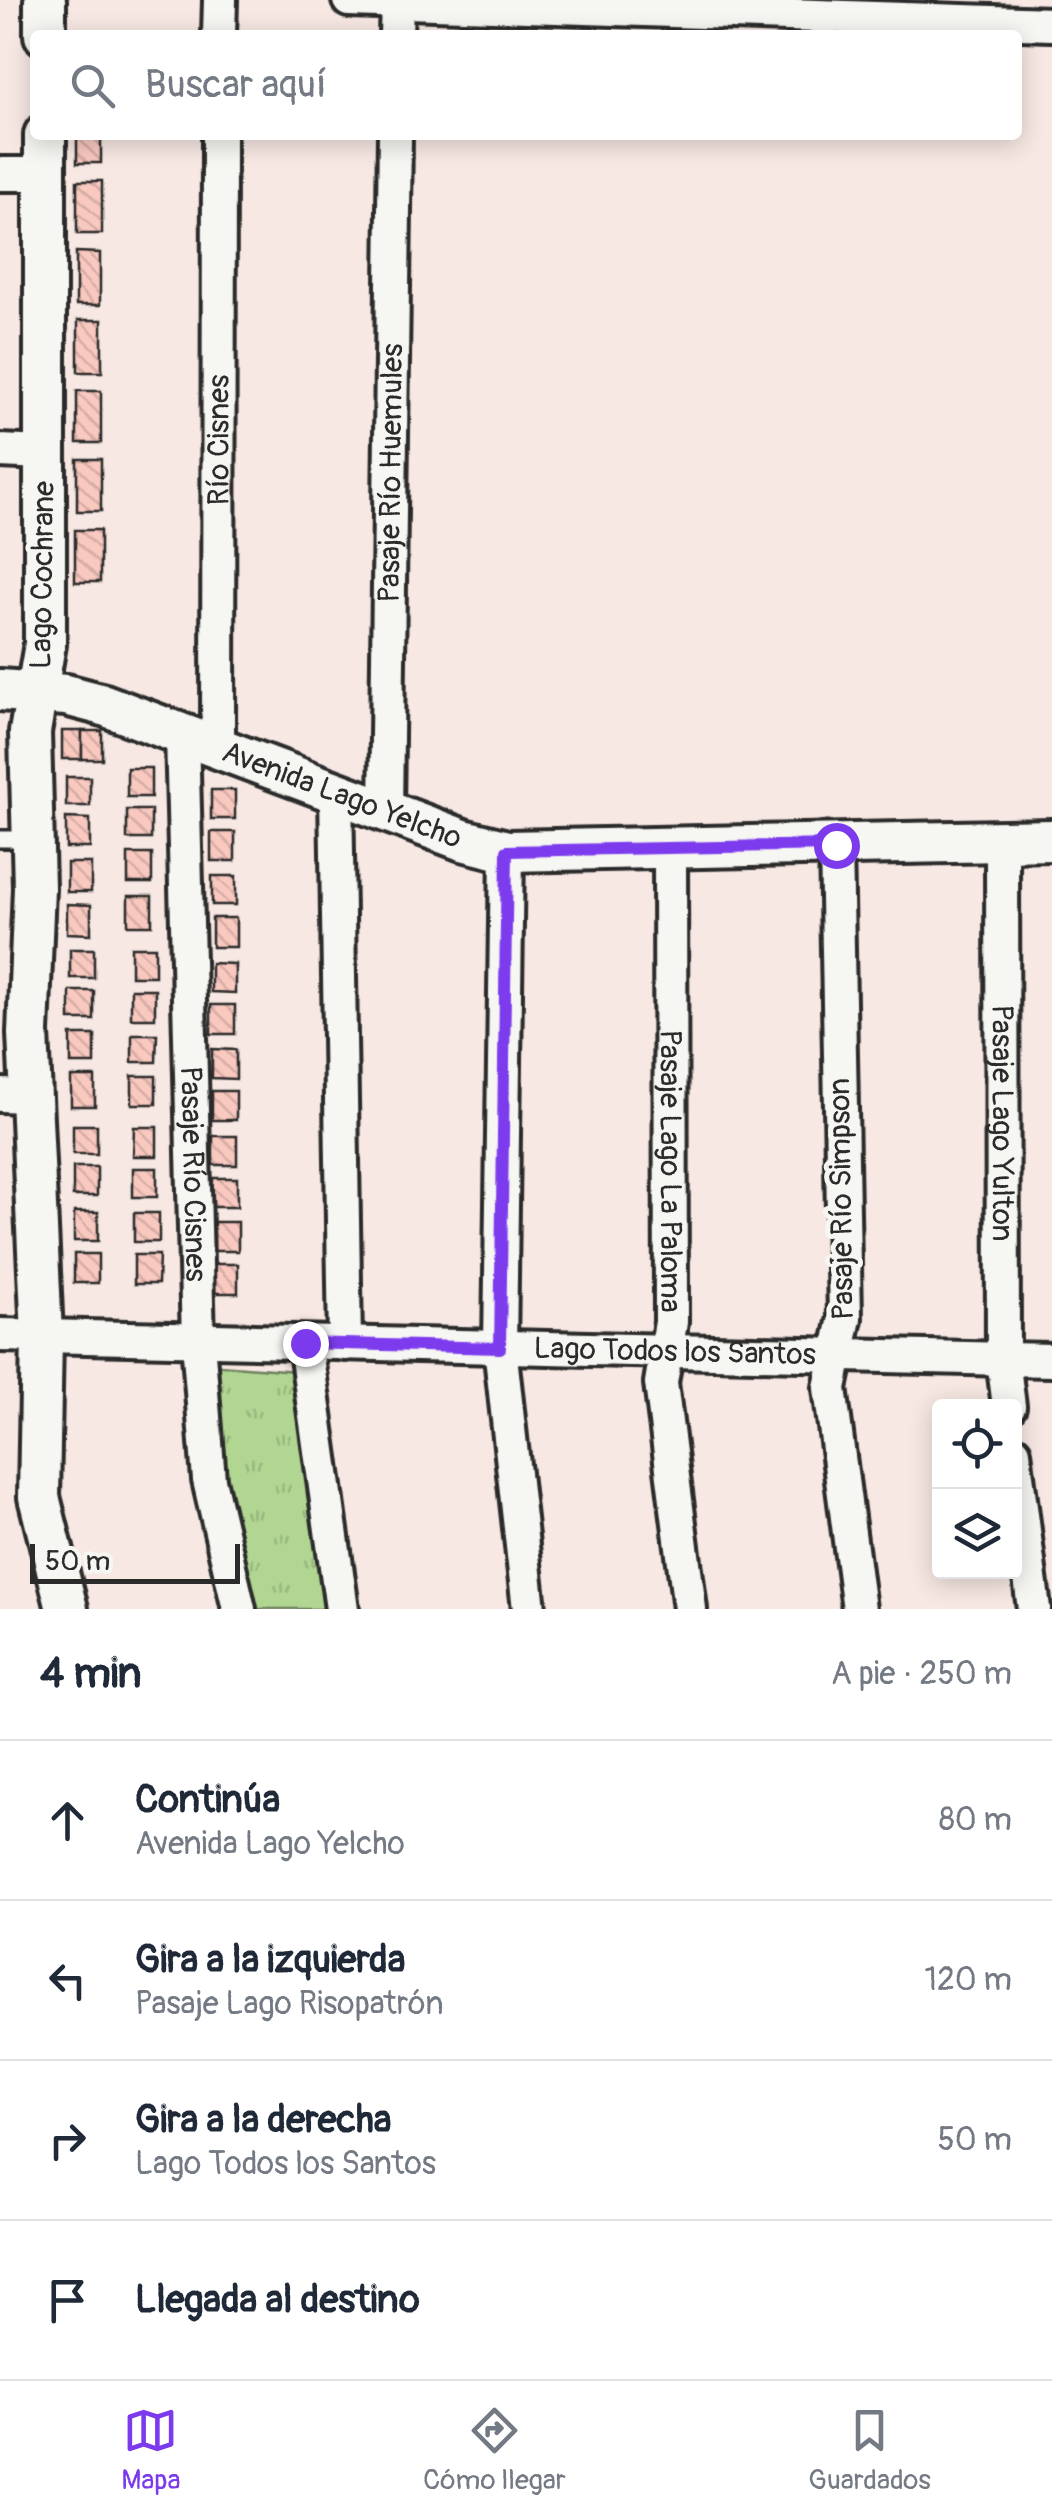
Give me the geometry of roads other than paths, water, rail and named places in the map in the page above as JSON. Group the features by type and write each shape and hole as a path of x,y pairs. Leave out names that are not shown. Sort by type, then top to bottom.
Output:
{"street":[{"path":"44,0 44,30"},
{"path":"220,0 220,30"},
{"path":"349,0 1052,24"},
{"path":"396,30 397,2"},
{"name":"Río Cisnes","path":"200,741 219,140"},
{"name":"Pasaje Río Huemules","path":"386,811 395,140"},
{"path":"0,174 44,155"},
{"name":"Lago Cochrane","path":"44,155 44,644 18,691 30,732 17,839 14,1095 42,1336 39,1496 67,1609"},
{"path":"0,451 44,452"},
{"name":"Avenida Lago Yelcho","path":"18,691 85,699 386,811 507,851 1052,840"},
{"name":"Pasaje Río Cisnes","path":"200,741 198,1341 208,1480 239,1609"},
{"path":"336,792 345,1344"},
{"name":"Pasaje Lago Yulton","path":"1002,842 1003,1358 1008,1399"},
{"name":"Pasaje Río Simpson","path":"836,845 844,1318 831,1398 859,1609"},
{"name":"Pasaje Lago La Paloma","path":"670,850 671,1322 661,1383 690,1609"},
{"path":"507,851 500,1348 530,1609"},
{"name":"Lago Todos los Santos","path":"0,1335 1052,1360"},
{"path":"305,1343 342,1609"},
{"path":"1019,1489 1034,1609"}]}
